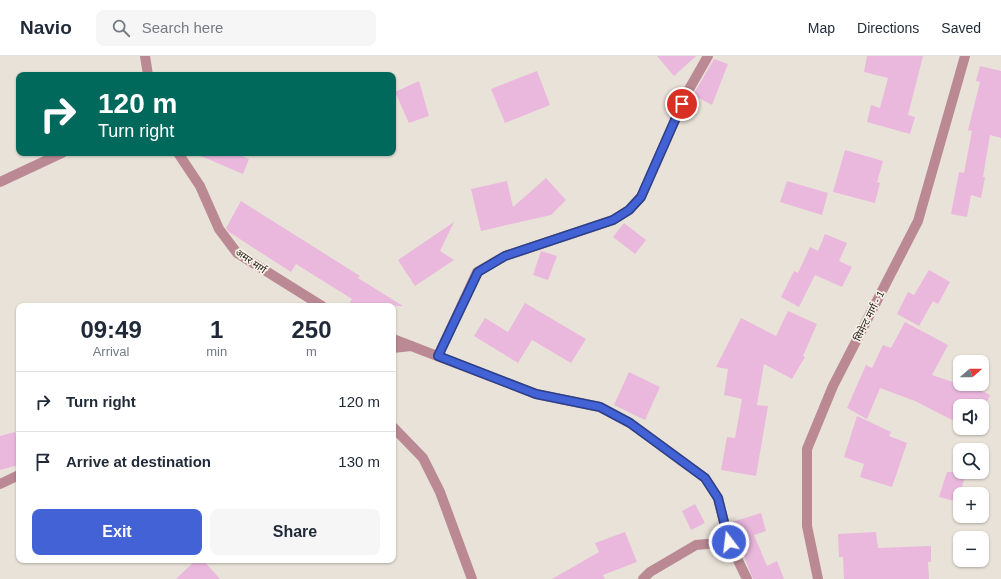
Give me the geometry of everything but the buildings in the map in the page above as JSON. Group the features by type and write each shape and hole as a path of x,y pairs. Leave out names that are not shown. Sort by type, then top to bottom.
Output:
{"street":[{"path":"145,56 148,72"},
{"path":"438,356 478,272 505,256 613,220 629,210 641,197 688,91 708,56"},
{"name":"सिमेन्ट मार्ग - 1","path":"818,579 807,526 807,449 833,386 918,220 965,56"},
{"path":"0,182 56,156"},
{"name":"अमर मार्ग","path":"180,156 200,186 219,229 237,253 317,303"},
{"path":"396,340 536,394 600,407 630,423 705,478 718,498 729,542 747,579"},
{"path":"396,348 411,346"},
{"path":"396,430 423,458 440,492 472,579"},
{"path":"0,484 16,476"},
{"path":"642,579 650,572 696,545 729,542"}],"route":[{"path":"682,104 641,197 629,210 613,220 505,256 478,272 438,356 536,394 600,407 630,423 705,478 718,498 729,542"}]}
